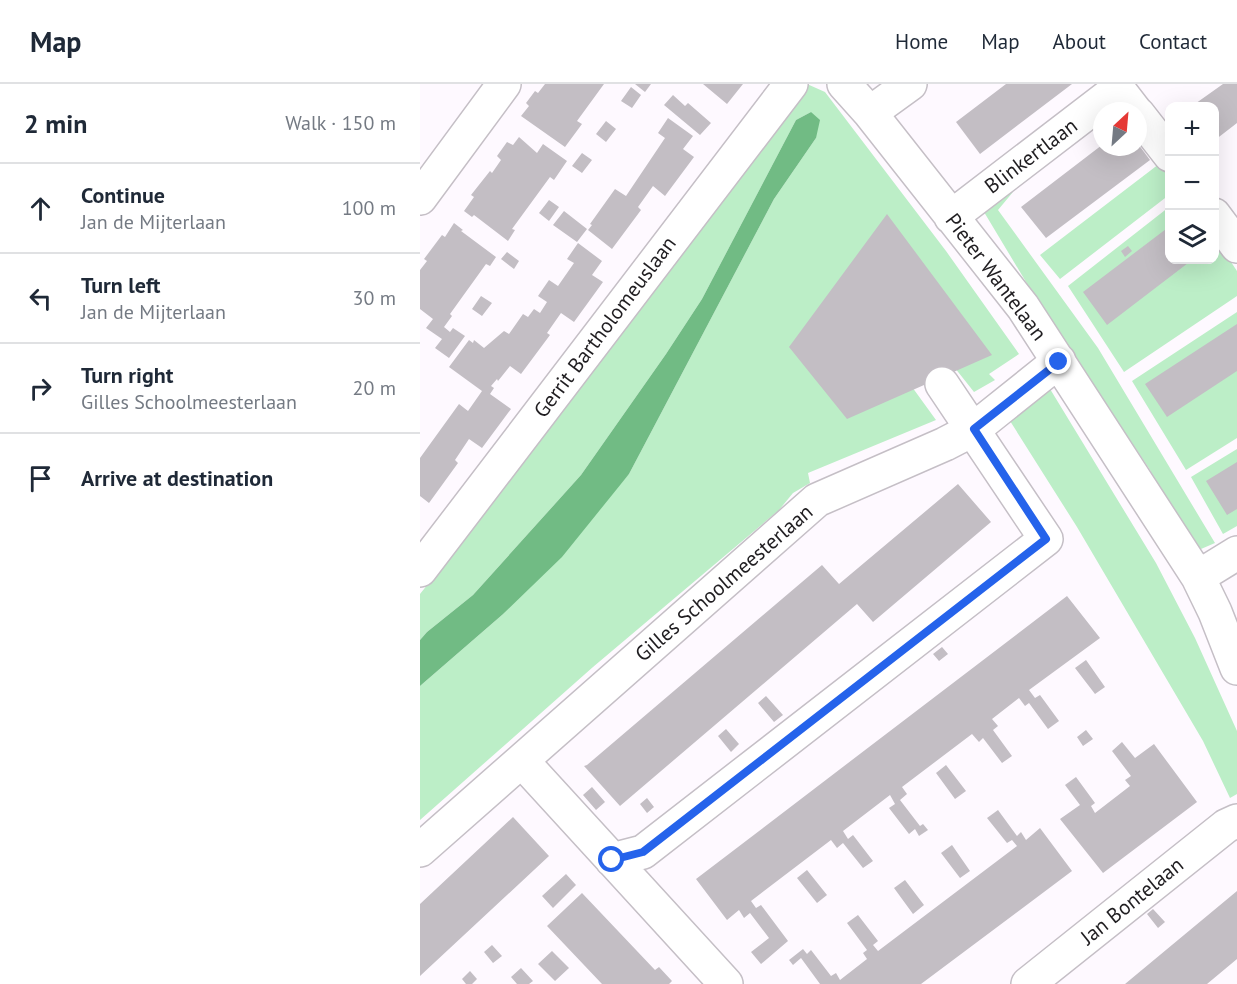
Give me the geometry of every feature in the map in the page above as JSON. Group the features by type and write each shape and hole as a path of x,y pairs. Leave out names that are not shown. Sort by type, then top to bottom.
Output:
{"street":[{"path":"420,198 504,84"},
{"name":"Gerrit Bartholomeuslaan","path":"420,570 791,84"},
{"name":"Pieter Wantelaan","path":"844,84 870,113 1023,307 1198,577 1215,612 1237,668"},
{"path":"870,113 910,84"},
{"name":"Blinkertlaan","path":"951,217 1127,100 1165,149"},
{"path":"1219,221 1237,246"},
{"name":"Gilles Schoolmeesterlaan","path":"420,850 817,500 974,429 1059,362"},
{"path":"612,860 643,852 1046,539 942,384"},
{"path":"1198,577 1237,553"},
{"path":"522,761 726,984"},
{"name":"Jan Bontelaan","path":"1028,984 1226,826 1237,821"}],"shaded area":[{"path":"807,84 825,92 946,251 1019,354 989,374 995,380 974,392 943,353 907,380 936,420 808,473 810,483 793,493 779,510 593,667 420,820 420,686 502,615 629,474 774,199 816,138 811,112 796,120 702,299 581,475 473,595 420,640 420,594 493,503"},
{"path":"811,112 820,120 816,138 774,199 629,474 562,557 502,615 420,686 420,640 473,595 581,475 702,299 796,120"},
{"path":"1159,164 1165,171 1165,198 1060,279 1040,255"},
{"path":"1013,192 998,210 1098,348 1215,543 1201,549 1183,539 1150,470 1044,312 984,212 1001,196"},
{"path":"1165,210 1165,264 1219,264 1219,244 1237,271 1237,296 1124,372 1068,286"},
{"path":"1237,312 1237,438 1186,470 1132,381"},
{"path":"1047,384 1156,563 1195,638 1237,731 1237,794 1230,798 1203,741 1077,527 1005,413"},
{"path":"1237,449 1237,526 1223,534 1191,477"}],"building":[{"path":"545,84 604,84 577,121 582,124 565,147 521,116 529,106 526,103 535,91 538,93"},
{"path":"635,84 651,84 645,92"},
{"path":"703,84 743,84 727,104"},
{"path":"1006,84 1072,84 980,154 956,122"},
{"path":"1223,84 1237,84 1237,123 1219,137 1219,102 1198,102"},
{"path":"631,87 641,95 632,108 621,101"},
{"path":"673,95 685,106 688,103 711,123 700,135 664,105"},
{"path":"668,118 693,136 683,149 694,157 665,196 653,186 638,207 641,210 612,249 588,230 592,225 590,224 615,189 626,196 665,138 658,133"},
{"path":"606,121 616,129 606,142 596,134"},
{"path":"519,137 537,153 543,144 567,161 554,180 550,177 512,229 515,230 508,241 474,215 472,217 464,211 474,197 471,195 501,160 497,156 507,142 513,145"},
{"path":"1093,152 1093,156 1147,156 1150,160 1046,238 1021,207"},
{"path":"582,153 592,160 582,173 572,166"},
{"path":"549,200 559,207 549,221 539,213"},
{"path":"564,211 587,229 577,242 553,225"},
{"path":"887,214 992,355 847,419 789,347"},
{"path":"454,223 463,230 461,231 496,257 490,266 486,264 450,314 452,316 444,327 450,332 453,328 465,336 449,358 435,348 442,339 426,328 433,319 420,309 420,270 427,261 424,259 442,235 445,237"},
{"path":"1165,230 1165,264 1187,264 1107,325 1083,292"},
{"path":"578,243 602,261 592,275 603,282 574,322 561,313 547,333 550,335 521,374 510,366 491,386 494,388 490,394 511,409 482,448 469,439 455,460 458,463 429,503 420,496 420,458 459,404 468,411 482,391 449,367 469,340 473,343 474,340 484,348 504,331 509,334 523,314 528,317 534,309 540,313 547,302 538,296 549,280 558,286 574,263 567,259"},
{"path":"1128,246 1132,251 1125,257 1121,251"},
{"path":"507,252 519,261 514,269 501,259"},
{"path":"481,296 492,303 482,316 472,309"},
{"path":"1237,324 1237,371 1167,417 1145,384"},
{"path":"1237,462 1237,509 1227,515 1206,481"},
{"path":"958,484 991,522 873,622 857,604 620,806 584,766 822,565 839,584"},
{"path":"1067,596 1100,638 1029,690 1035,698 1040,695 1059,721 1048,729 1029,703 1025,706 1019,698 992,719 998,726 993,730 1012,756 1002,763 983,738 979,742 972,734 902,787 907,794 900,800 920,826 923,824 928,830 919,836 915,829 909,834 889,808 895,804 890,795 843,831 848,839 853,835 873,861 863,868 843,843 837,848 831,840 751,901 756,908 761,905 788,941 761,964 751,952 769,938 750,913 744,918 739,910 727,920 696,879"},
{"path":"942,647 948,654 939,661 933,654"},
{"path":"1086,660 1105,687 1095,694 1075,668"},
{"path":"766,696 783,715 774,722 758,703"},
{"path":"726,729 739,744 731,752 718,736"},
{"path":"1086,730 1093,739 1083,746 1077,737"},
{"path":"1122,742 1135,758 1154,744 1197,802 1103,873 1060,819 1080,805 1065,785 1076,777 1095,803 1091,806 1095,813 1130,786 1125,780 1131,776 1112,751"},
{"path":"946,765 966,791 955,799 936,773"},
{"path":"592,787 605,802 596,810 583,795"},
{"path":"647,798 654,807 647,813 640,804"},
{"path":"998,810 1017,836 1021,832 1026,840 1040,828 1072,871 921,984 820,984 801,958 793,965 789,960 803,949 807,954 811,950 831,976 836,973 840,980 867,959 863,953 867,950 847,923 858,915 878,941 873,945 878,951 1017,846 1012,840 1007,843 987,818"},
{"path":"513,817 549,856 420,976 420,904"},
{"path":"952,845 970,871 960,878 941,853"},
{"path":"807,870 827,895 817,903 797,878"},
{"path":"566,874 576,885 553,908 542,896"},
{"path":"905,880 924,905 913,914 894,888"},
{"path":"1237,891 1237,959 1207,984 1125,984"},
{"path":"582,893 655,970 659,967 672,981 669,984 602,984 547,926"},
{"path":"1153,909 1165,922 1158,928 1147,914"},
{"path":"492,945 502,956 493,963 484,952"},
{"path":"552,951 569,968 555,981 538,964"},
{"path":"521,968 533,981 529,984 517,984 511,977"},
{"path":"470,971 477,979 472,984 466,984 462,979"}],"route":[{"path":"612,860 643,852 1046,539 974,429 1059,362"}]}
